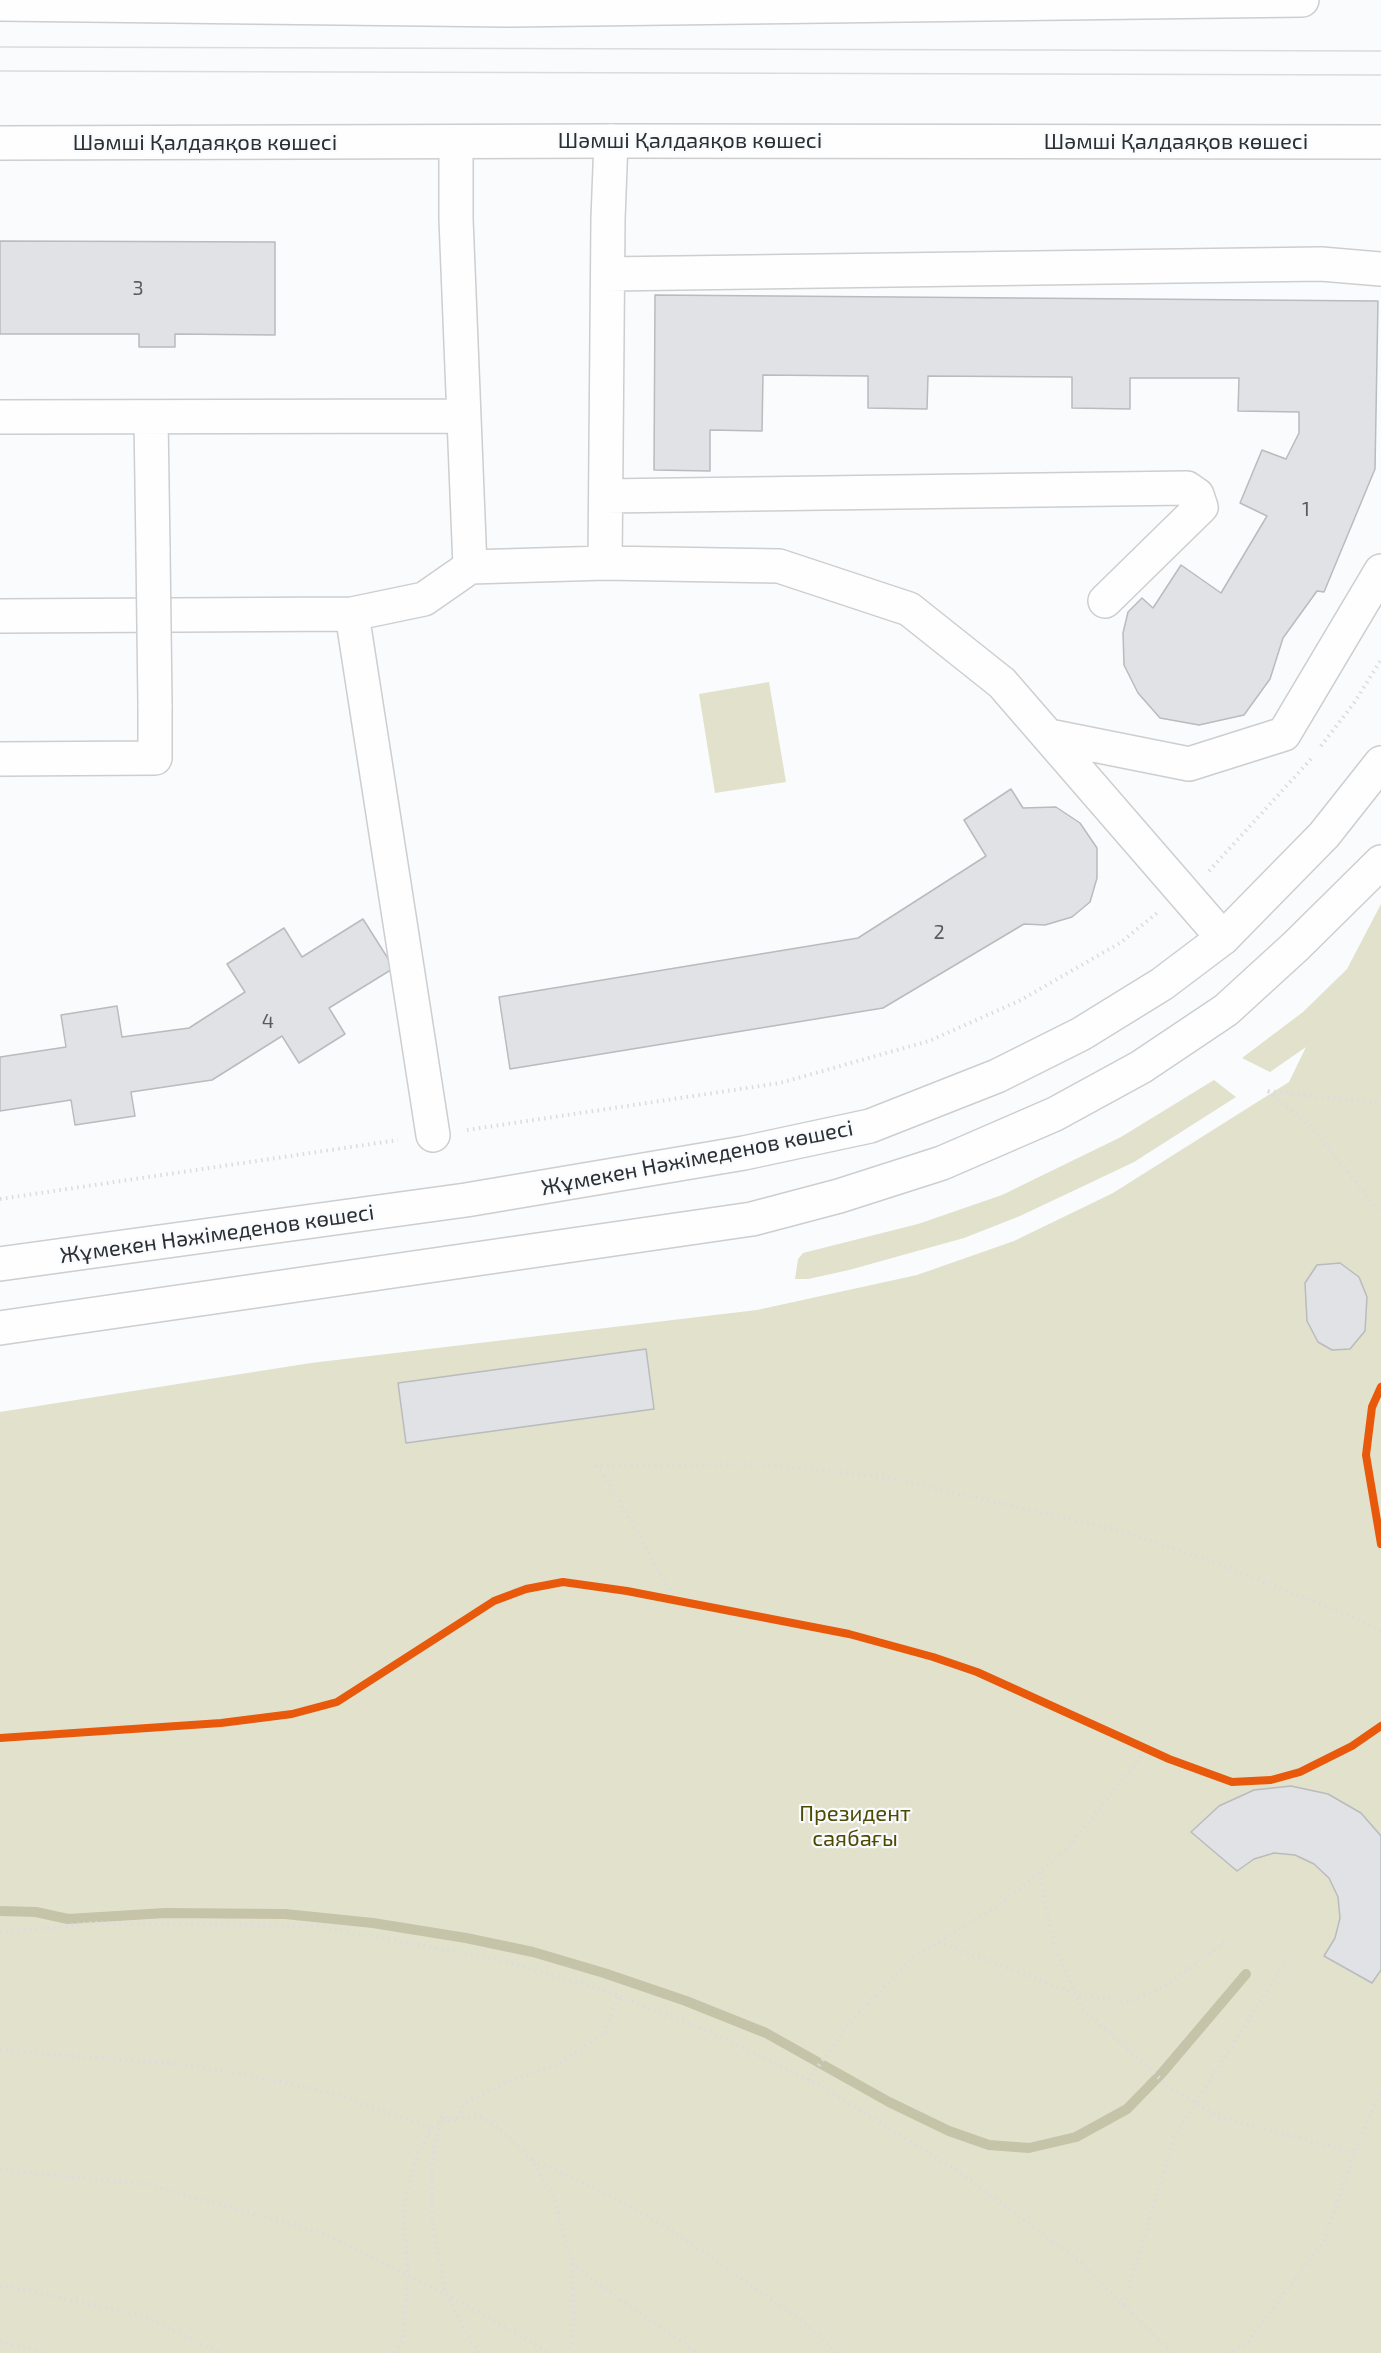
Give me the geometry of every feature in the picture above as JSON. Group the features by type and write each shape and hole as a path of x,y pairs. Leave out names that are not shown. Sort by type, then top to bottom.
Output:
{"main road":[{"path":"509,10 547,0"},
{"path":"0,4 509,10 1302,0"},
{"path":"605,563 611,141"},
{"path":"456,142 456,219 470,567"},
{"name":"Шәмші Қалдаяқов көшесі","path":"0,143 1381,142"},
{"path":"608,274 1321,264 1381,269"},
{"path":"0,417 464,416"},
{"path":"0,759 155,758 151,417"},
{"path":"606,496 1186,488 1197,495 1201,507 1105,601"},
{"path":"0,616 352,614 424,599 470,567 605,563 779,566 909,609 1002,683 1185,891 1223,938"},
{"path":"1049,736 1189,764 1284,734 1381,571"},
{"path":"352,614 433,1135"},
{"name":"Жұмекен Нәжімеденов көшесі","path":"0,1264 466,1200 744,1153 870,1126 997,1076 1081,1034 1162,984 1223,938 1324,835 1381,763"},
{"path":"0,1328 752,1219 839,1196 942,1163 1055,1114 1141,1067 1227,1010 1381,862"}],"path":[{"path":"0,1199 780,1083 929,1041 1020,1001 1120,944 1185,891 1211,869 1309,762 1354,703 1381,660"},
{"path":"1381,1102 1268,1091 1313,1129 1381,1213"},
{"path":"676,1601 606,1478 596,1466 761,1464 886,1477 1122,1531 1211,1561 1355,1618 1381,1631"},
{"path":"666,1599 686,1603"},
{"path":"809,2078 852,2020 912,1958 1001,1904 1066,1850 1151,1750 1136,1744"},
{"path":"1040,1872 1053,1942 1082,2008 1170,2088 1220,2117 1354,2153"},
{"path":"0,1933 93,1923 317,1926 500,1960 619,1996 708,2031 809,2078 957,2170 1081,2262 1172,2353"},
{"path":"938,1942 1076,1994 1130,2002 1168,1985 1225,1942"},
{"path":"1124,2305 1174,2137 1286,1961"},
{"path":"395,2353 403,2340 408,2275 404,2209 416,2158 431,2128 443,2121 457,2121 466,2102 505,2083 558,2064 604,2033 619,1996"},
{"path":"0,2050 176,2064 249,2075 338,2095 431,2128"},
{"path":"1227,2353 1247,2343 1324,2241 1354,2153 1381,2089"},
{"path":"479,2353 446,2294 432,2222 432,2162 442,2112 447,2119 481,2117 501,2130 532,2160 553,2196 572,2263 574,2319 572,2341 567,2353"},
{"path":"532,2160 612,2196 674,2232 808,2325 837,2353"},
{"path":"0,2170 147,2184 322,2233 446,2294 550,2353"},
{"path":"572,2263 698,2353"},
{"path":"0,2285 144,2316 220,2353"},
{"path":"0,2341 45,2353"}],"green space":[{"path":"769,682 786,782 715,793 699,694"},
{"name":"Президент саябағы","path":"1381,904 1381,2353 0,2353 0,1412 311,1363 757,1310 917,1275 1014,1241 1113,1193 1289,1082 1306,1047 1270,1072 1242,1058 1303,1012 1347,969"},
{"path":"1214,1080 1236,1097 1134,1162 1073,1191 1020,1216 964,1238 849,1270 808,1279 795,1279 798,1259 803,1253 918,1224 1002,1195 1121,1137"}],"building":[{"path":"0,241 275,242 275,335 175,334 175,347 139,347 139,334 0,334"},
{"path":"655,295 1378,301 1375,469 1324,592 1317,591 1283,638 1270,679 1244,715 1199,725 1160,718 1138,693 1124,665 1123,633 1128,612 1142,598 1153,608 1181,565 1221,593 1267,516 1240,503 1262,450 1286,459 1299,433 1299,412 1238,411 1239,378 1130,378 1130,409 1072,408 1072,377 928,376 927,409 868,408 868,376 763,375 762,431 710,430 710,471 654,470"},
{"path":"1011,789 1023,808 1056,807 1080,823 1097,848 1097,878 1090,902 1072,917 1045,925 1024,924 883,1008 510,1069 499,997 858,938 986,856 964,820"},
{"path":"363,919 394,968 329,1008 345,1034 299,1063 282,1036 212,1080 131,1092 135,1116 75,1125 71,1100 0,1111 0,1057 66,1047 61,1015 117,1006 122,1037 189,1028 245,992 227,964 284,928 302,957"},
{"path":"1340,1263 1359,1277 1367,1297 1365,1331 1350,1349 1332,1350 1318,1342 1307,1321 1305,1283 1317,1265"},
{"path":"646,1349 654,1409 406,1443 398,1383"},
{"path":"1291,1786 1328,1794 1361,1813 1381,1836 1381,1970 1372,1983 1324,1956 1335,1938 1340,1918 1338,1897 1329,1878 1314,1864 1295,1855 1274,1853 1254,1859 1237,1871 1191,1832 1219,1806 1254,1790"}],"waterway":[{"path":"0,1911 36,1912 68,1919 165,1913 285,1914 373,1923 466,1938 533,1952 686,2001 766,2033 889,2102 949,2131 989,2145 1029,2148 1076,2137 1127,2109 1162,2073 1246,1974"}],"tram line":[{"path":"0,47 1381,51"},
{"path":"0,71 1381,75"}],"cycle path":[{"path":"1381,1387 1372,1407 1366,1455 1381,1544"},
{"path":"0,1738 221,1723 292,1714 337,1702 494,1601 526,1589 563,1582 627,1591 849,1634 933,1657 977,1672 1169,1759 1232,1782 1271,1780 1300,1772 1352,1746 1381,1726"}]}
